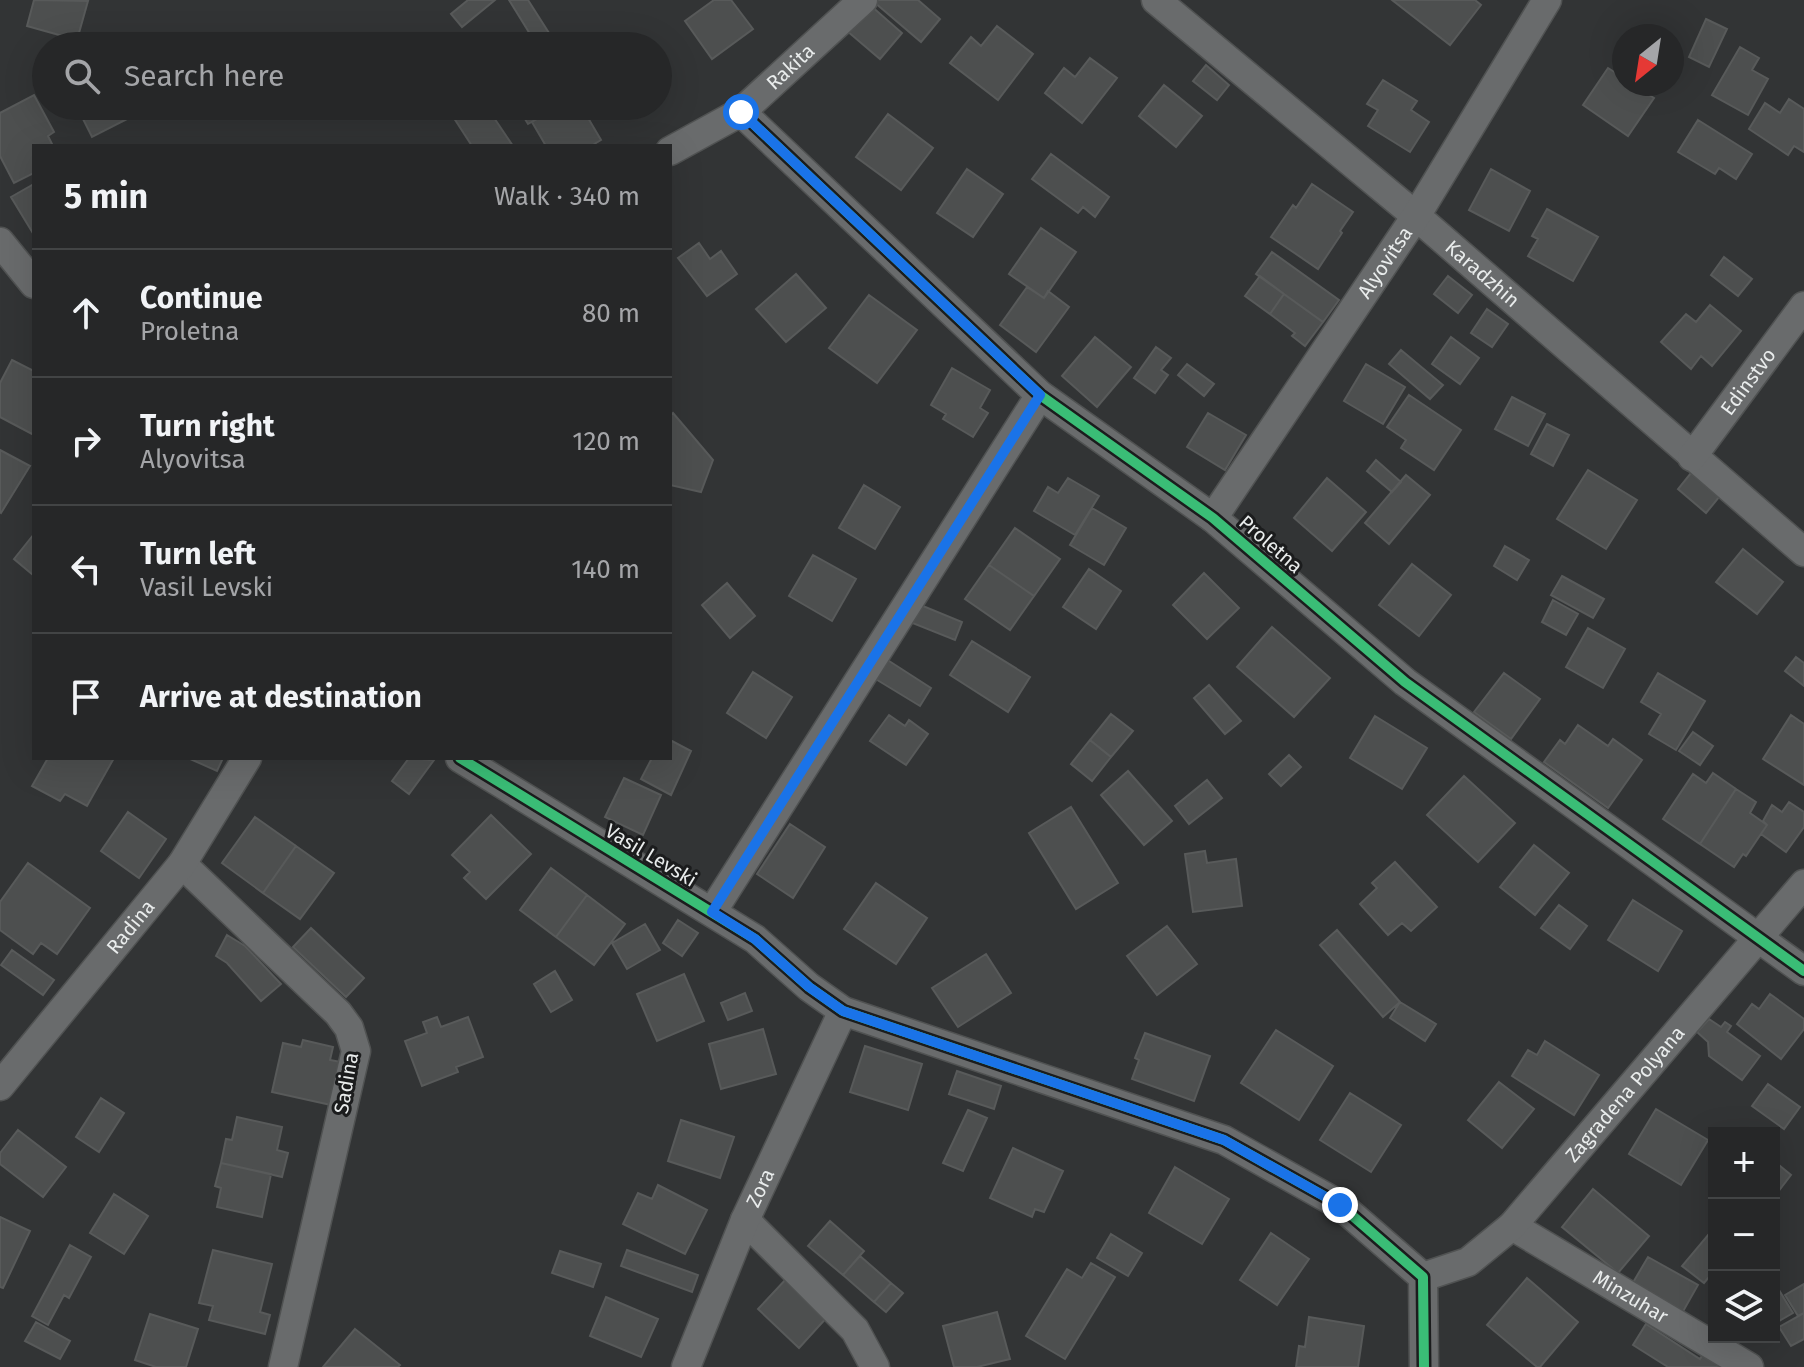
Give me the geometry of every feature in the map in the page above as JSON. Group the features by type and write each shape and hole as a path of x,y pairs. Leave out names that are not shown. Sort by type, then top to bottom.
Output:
{"street":[{"name":"Rakita","path":"672,150 741,112 863,0"},
{"name":"Karadzhin","path":"1156,0 1416,216 1804,552"},
{"name":"Alyovitsa","path":"1213,518 1416,216 1547,0"},
{"name":"Proletna","path":"741,112 1040,395 1213,518 1405,682 1804,971"},
{"path":"0,242 32,282"},
{"name":"Edinstvo","path":"1692,457 1804,306"},
{"path":"712,912 1040,395"},
{"name":"Radina","path":"0,1086 182,864 246,760"},
{"name":"Vasil Levski","path":"463,760 755,939 809,987 843,1011 1224,1140 1340,1205 1423,1277"},
{"name":"Sadina","path":"182,864 338,1013 349,1028 356,1051 283,1367"},
{"name":"Zagradena Polyana","path":"1423,1277 1468,1262 1512,1226 1804,884"},
{"name":"Zora","path":"686,1367 745,1220 843,1011"},
{"path":"745,1220 855,1330 875,1367"},
{"name":"Minzuhar","path":"1512,1226 1749,1367"},
{"path":"1423,1277 1424,1367"}],"building":[{"path":"34,0 88,1 79,32 48,32 27,26"},
{"path":"468,0 495,0 462,27 451,14"},
{"path":"509,0 528,0 548,32 529,32"},
{"path":"714,0 731,0 753,29 712,59 685,21"},
{"path":"875,0 918,0 940,19 921,42"},
{"path":"1392,0 1475,0 1481,5 1450,45"},
{"path":"870,5 902,33 880,59 847,31"},
{"path":"1706,19 1727,29 1709,67 1689,57"},
{"path":"997,26 1033,54 998,100 950,63 971,37 981,46"},
{"path":"1740,47 1759,58 1752,70 1768,79 1748,115 1712,95"},
{"path":"1090,58 1117,78 1082,123 1045,93 1064,68 1075,77"},
{"path":"1206,65 1229,85 1217,100 1193,81"},
{"path":"1608,68 1612,70 1612,96 1654,98 1628,136 1583,105"},
{"path":"1383,80 1417,101 1411,110 1429,122 1410,152 1368,126 1378,110 1367,104"},
{"path":"1164,85 1202,116 1176,147 1139,116"},
{"path":"32,96 32,120 48,120 54,132 48,136 52,144 32,144 32,174 14,183 0,156 0,113"},
{"path":"1789,99 1804,109 1804,152 1794,146 1788,155 1749,129 1765,103 1780,113"},
{"path":"888,114 933,148 901,190 856,157"},
{"path":"84,120 125,120 92,137"},
{"path":"455,120 495,120 512,144 471,144"},
{"path":"589,120 601,140 594,144 545,144 532,122"},
{"path":"1698,120 1752,154 1736,179 1719,168 1715,174 1678,152"},
{"path":"1051,154 1109,197 1095,217 1083,207 1078,213 1032,179"},
{"path":"967,169 1003,194 973,237 937,213"},
{"path":"1491,169 1530,191 1509,231 1469,210"},
{"path":"1312,184 1353,212 1318,269 1271,237"},
{"path":"32,185 32,232 11,197"},
{"path":"1547,209 1598,237 1573,281 1528,256 1538,239 1532,236"},
{"path":"1041,228 1076,252 1044,298 1009,274"},
{"path":"699,243 710,259 721,251 737,274 707,296 678,258"},
{"path":"1272,252 1339,300 1323,322 1256,274"},
{"path":"1724,257 1752,279 1738,296 1711,275"},
{"path":"796,274 826,308 786,342 756,309"},
{"path":"1260,276 1284,294 1270,314 1245,296"},
{"path":"1448,276 1472,295 1458,313 1434,294"},
{"path":"1027,287 1044,298 1048,291 1069,307 1036,352 1000,325"},
{"path":"1284,294 1323,322 1305,346 1292,336 1295,333 1270,314"},
{"path":"869,295 917,330 877,383 829,348"},
{"path":"1710,305 1741,331 1712,366 1701,356 1691,369 1661,342 1686,314 1696,322"},
{"path":"1487,309 1508,324 1492,347 1471,333"},
{"path":"1095,337 1131,367 1097,407 1062,376"},
{"path":"1451,337 1479,358 1460,384 1432,364"},
{"path":"1156,347 1171,358 1161,370 1168,375 1155,393 1134,378"},
{"path":"1401,350 1443,385 1430,399 1389,364"},
{"path":"12,360 32,370 32,434 0,417 0,383"},
{"path":"1187,364 1214,384 1204,396 1178,375"},
{"path":"1366,364 1405,387 1383,424 1344,401"},
{"path":"952,368 990,390 980,408 988,413 973,437 943,419 946,414 931,405"},
{"path":"1409,395 1461,430 1434,470 1401,448 1406,440 1387,427"},
{"path":"1512,397 1545,414 1528,446 1495,429"},
{"path":"1208,413 1246,435 1225,470 1187,447"},
{"path":"672,414 713,460 701,492 672,485"},
{"path":"1547,424 1569,435 1553,466 1531,454"},
{"path":"0,450 30,466 1,513 0,512"},
{"path":"1376,460 1401,482 1392,492 1367,471"},
{"path":"1588,470 1637,500 1606,549 1557,519"},
{"path":"1691,473 1720,496 1706,513 1678,489"},
{"path":"1406,475 1430,495 1389,544 1365,523"},
{"path":"1068,478 1099,496 1075,535 1034,511 1048,487 1058,493"},
{"path":"1327,478 1366,512 1332,551 1294,518"},
{"path":"864,485 900,507 875,549 839,528"},
{"path":"1092,508 1126,528 1104,565 1070,545"},
{"path":"1015,528 1060,559 1034,596 989,565"},
{"path":"32,536 32,574 14,559"},
{"path":"1505,546 1529,560 1517,580 1494,566"},
{"path":"1743,549 1783,582 1757,614 1716,582"},
{"path":"813,555 856,579 832,621 789,596"},
{"path":"1412,564 1451,595 1419,636 1379,605"},
{"path":"989,565 1034,596 1010,630 965,599"},
{"path":"1089,569 1121,591 1096,629 1063,607"},
{"path":"1204,573 1239,608 1207,639 1173,605"},
{"path":"1562,576 1604,599 1593,618 1551,595"},
{"path":"727,583 755,616 730,638 702,605"},
{"path":"1553,600 1578,614 1566,635 1542,622"},
{"path":"918,604 962,622 955,640 910,622"},
{"path":"1272,627 1330,678 1294,717 1237,667"},
{"path":"1588,628 1625,649 1603,688 1566,667"},
{"path":"972,641 1030,677 1008,712 950,675"},
{"path":"1796,657 1804,663 1804,686 1785,671"},
{"path":"886,659 931,688 920,706 874,678"},
{"path":"753,672 792,697 766,738 727,713"},
{"path":"1504,673 1540,699 1511,739 1474,712"},
{"path":"1658,673 1705,701 1676,750 1649,734 1661,714 1641,702"},
{"path":"1209,685 1241,721 1225,734 1194,698"},
{"path":"1111,714 1133,731 1111,757 1090,740"},
{"path":"889,715 905,726 909,720 928,734 906,765 870,741"},
{"path":"1791,715 1804,724 1804,785 1763,759"},
{"path":"1375,716 1427,748 1402,789 1350,758"},
{"path":"1578,725 1608,746 1613,739 1642,760 1608,808 1544,762 1560,740 1565,744"},
{"path":"1693,732 1713,746 1700,765 1679,751"},
{"path":"1090,740 1111,757 1092,781 1071,764"},
{"path":"672,741 691,751 671,795 641,779 651,760 672,760"},
{"path":"1289,755 1301,767 1281,786 1269,774"},
{"path":"47,760 113,760 87,806 65,794 60,801 32,786"},
{"path":"192,760 222,760 217,771"},
{"path":"408,760 434,760 409,794 392,781"},
{"path":"1128,771 1172,821 1144,845 1101,795"},
{"path":"1713,773 1736,789 1700,844 1663,819 1693,774 1706,783"},
{"path":"1464,776 1515,823 1478,862 1427,815"},
{"path":"624,778 661,795 643,835 605,817"},
{"path":"1207,780 1222,798 1189,824 1175,806"},
{"path":"1736,789 1756,802 1750,813 1767,825 1746,856 1743,854 1734,867 1700,844"},
{"path":"1789,802 1804,812 1804,827 1786,852 1761,834 1767,825 1763,821 1772,805 1782,812"},
{"path":"1071,807 1118,883 1076,909 1029,833"},
{"path":"128,812 166,839 139,878 101,851"},
{"path":"491,815 531,854 486,899 464,878 470,872 452,855"},
{"path":"255,817 296,846 263,893 222,863"},
{"path":"790,824 825,847 793,898 757,874"},
{"path":"1534,845 1569,873 1535,915 1500,887"},
{"path":"296,846 334,873 300,919 263,893"},
{"path":"1205,851 1207,863 1236,859 1242,906 1193,912 1185,854"},
{"path":"1395,862 1437,907 1411,931 1402,923 1388,935 1360,904 1377,888 1372,883"},
{"path":"28,863 90,908 57,954 41,943 33,954 0,930 0,902"},
{"path":"551,868 587,895 556,937 520,910"},
{"path":"876,883 927,918 896,964 844,929"},
{"path":"587,895 625,924 594,965 556,937"},
{"path":"1633,900 1682,931 1658,971 1608,940"},
{"path":"1559,905 1587,926 1570,949 1541,928"},
{"path":"678,920 698,933 682,956 663,943"},
{"path":"645,924 660,950 627,969 612,943"},
{"path":"1167,926 1197,964 1157,995 1127,956"},
{"path":"311,928 364,978 346,997 293,947"},
{"path":"1337,930 1400,1002 1383,1017 1320,945"},
{"path":"227,935 245,946 281,984 261,1001 227,963 216,956"},
{"path":"12,950 54,980 43,995 1,965"},
{"path":"986,954 1011,993 958,1027 932,988"},
{"path":"555,971 572,1000 551,1012 534,984"},
{"path":"684,974 704,1021 657,1041 637,994"},
{"path":"745,993 752,1011 728,1020 721,1003"},
{"path":"1770,994 1804,1019 1804,1029 1781,1059 1737,1024 1752,1004 1759,1009"},
{"path":"1400,1002 1436,1024 1425,1041 1390,1018"},
{"path":"437,1017 441,1027 468,1017 483,1057 456,1067 458,1072 422,1086 405,1041 427,1033 423,1022"},
{"path":"1709,1019 1721,1027 1725,1022 1731,1026 1727,1032 1760,1056 1742,1080 1709,1056 1708,1042 1697,1032"},
{"path":"763,1029 776,1074 721,1089 709,1044"},
{"path":"1276,1030 1333,1066 1299,1120 1241,1083"},
{"path":"1145,1033 1210,1056 1194,1101 1132,1079 1139,1060 1135,1058"},
{"path":"303,1040 333,1047 330,1060 341,1062 331,1105 272,1092 283,1043 301,1047"},
{"path":"1545,1041 1599,1075 1574,1115 1512,1076 1528,1050 1537,1055"},
{"path":"865,1046 922,1064 908,1110 850,1092"},
{"path":"957,1071 1001,1086 994,1109 949,1094"},
{"path":"1499,1082 1534,1109 1502,1148 1468,1120"},
{"path":"1768,1084 1800,1107 1784,1129 1752,1106"},
{"path":"1350,1093 1401,1125 1371,1172 1320,1140"},
{"path":"101,1098 124,1113 99,1152 76,1137"},
{"path":"1656,1109 1708,1140 1681,1185 1629,1154"},
{"path":"968,1110 987,1118 963,1171 943,1163"},
{"path":"237,1117 282,1127 277,1150 288,1153 282,1177 221,1163 226,1139 232,1140"},
{"path":"681,1120 734,1137 720,1178 668,1161"},
{"path":"18,1130 66,1167 43,1197 0,1164 0,1153"},
{"path":"1013,1148 1063,1171 1044,1212 1035,1209 1032,1217 990,1198"},
{"path":"221,1163 271,1174 262,1217 217,1207 221,1188 215,1186"},
{"path":"1780,1166 1791,1175 1780,1189"},
{"path":"1175,1167 1229,1199 1202,1244 1149,1213"},
{"path":"658,1185 707,1210 685,1254 623,1224 638,1193 652,1199"},
{"path":"1593,1189 1649,1236 1618,1273 1562,1227"},
{"path":"114,1194 148,1216 124,1254 90,1233"},
{"path":"0,1217 30,1231 3,1288 0,1287"},
{"path":"830,1221 864,1251 843,1275 808,1246"},
{"path":"1271,1233 1309,1259 1277,1305 1240,1280"},
{"path":"1111,1234 1142,1253 1128,1276 1097,1258"},
{"path":"1708,1235 1708,1278 1704,1283 1682,1266"},
{"path":"70,1245 91,1257 69,1298 64,1295 48,1325 32,1316"},
{"path":"213,1250 272,1264 260,1312 270,1315 265,1334 209,1320 213,1306 199,1303"},
{"path":"627,1250 698,1275 692,1292 621,1266"},
{"path":"560,1251 601,1264 593,1287 552,1273"},
{"path":"860,1256 891,1283 874,1302 843,1275"},
{"path":"1648,1257 1698,1285 1681,1315 1631,1286"},
{"path":"1091,1263 1115,1277 1065,1359 1026,1336 1067,1269 1082,1278"},
{"path":"788,1277 829,1315 799,1348 758,1309"},
{"path":"1527,1278 1578,1322 1540,1367 1487,1325"},
{"path":"891,1283 903,1293 886,1312 874,1302"},
{"path":"1804,1284 1804,1313 1798,1316 1785,1295"},
{"path":"1780,1292 1793,1313 1780,1321"},
{"path":"606,1297 658,1319 641,1357 590,1336"},
{"path":"997,1312 1010,1359 977,1367 954,1367 943,1326"},
{"path":"1804,1313 1804,1339 1791,1346 1780,1326"},
{"path":"150,1314 198,1329 186,1367 156,1367 135,1360"},
{"path":"1309,1317 1364,1326 1358,1367 1296,1367 1299,1346 1305,1347"},
{"path":"36,1322 70,1341 60,1359 25,1341"},
{"path":"1646,1324 1700,1359 1703,1354 1724,1367 1668,1367 1633,1345"},
{"path":"355,1329 400,1365 323,1367"}],"cycle path":[{"path":"741,112 1040,395 1213,518 1405,682 1804,971"},
{"path":"463,760 755,939 809,987 843,1011 1224,1140 1340,1205 1423,1277 1424,1367"}],"route":[{"path":"741,112 1040,395 712,912 755,939 809,987 843,1011 1224,1140 1340,1205"}]}
